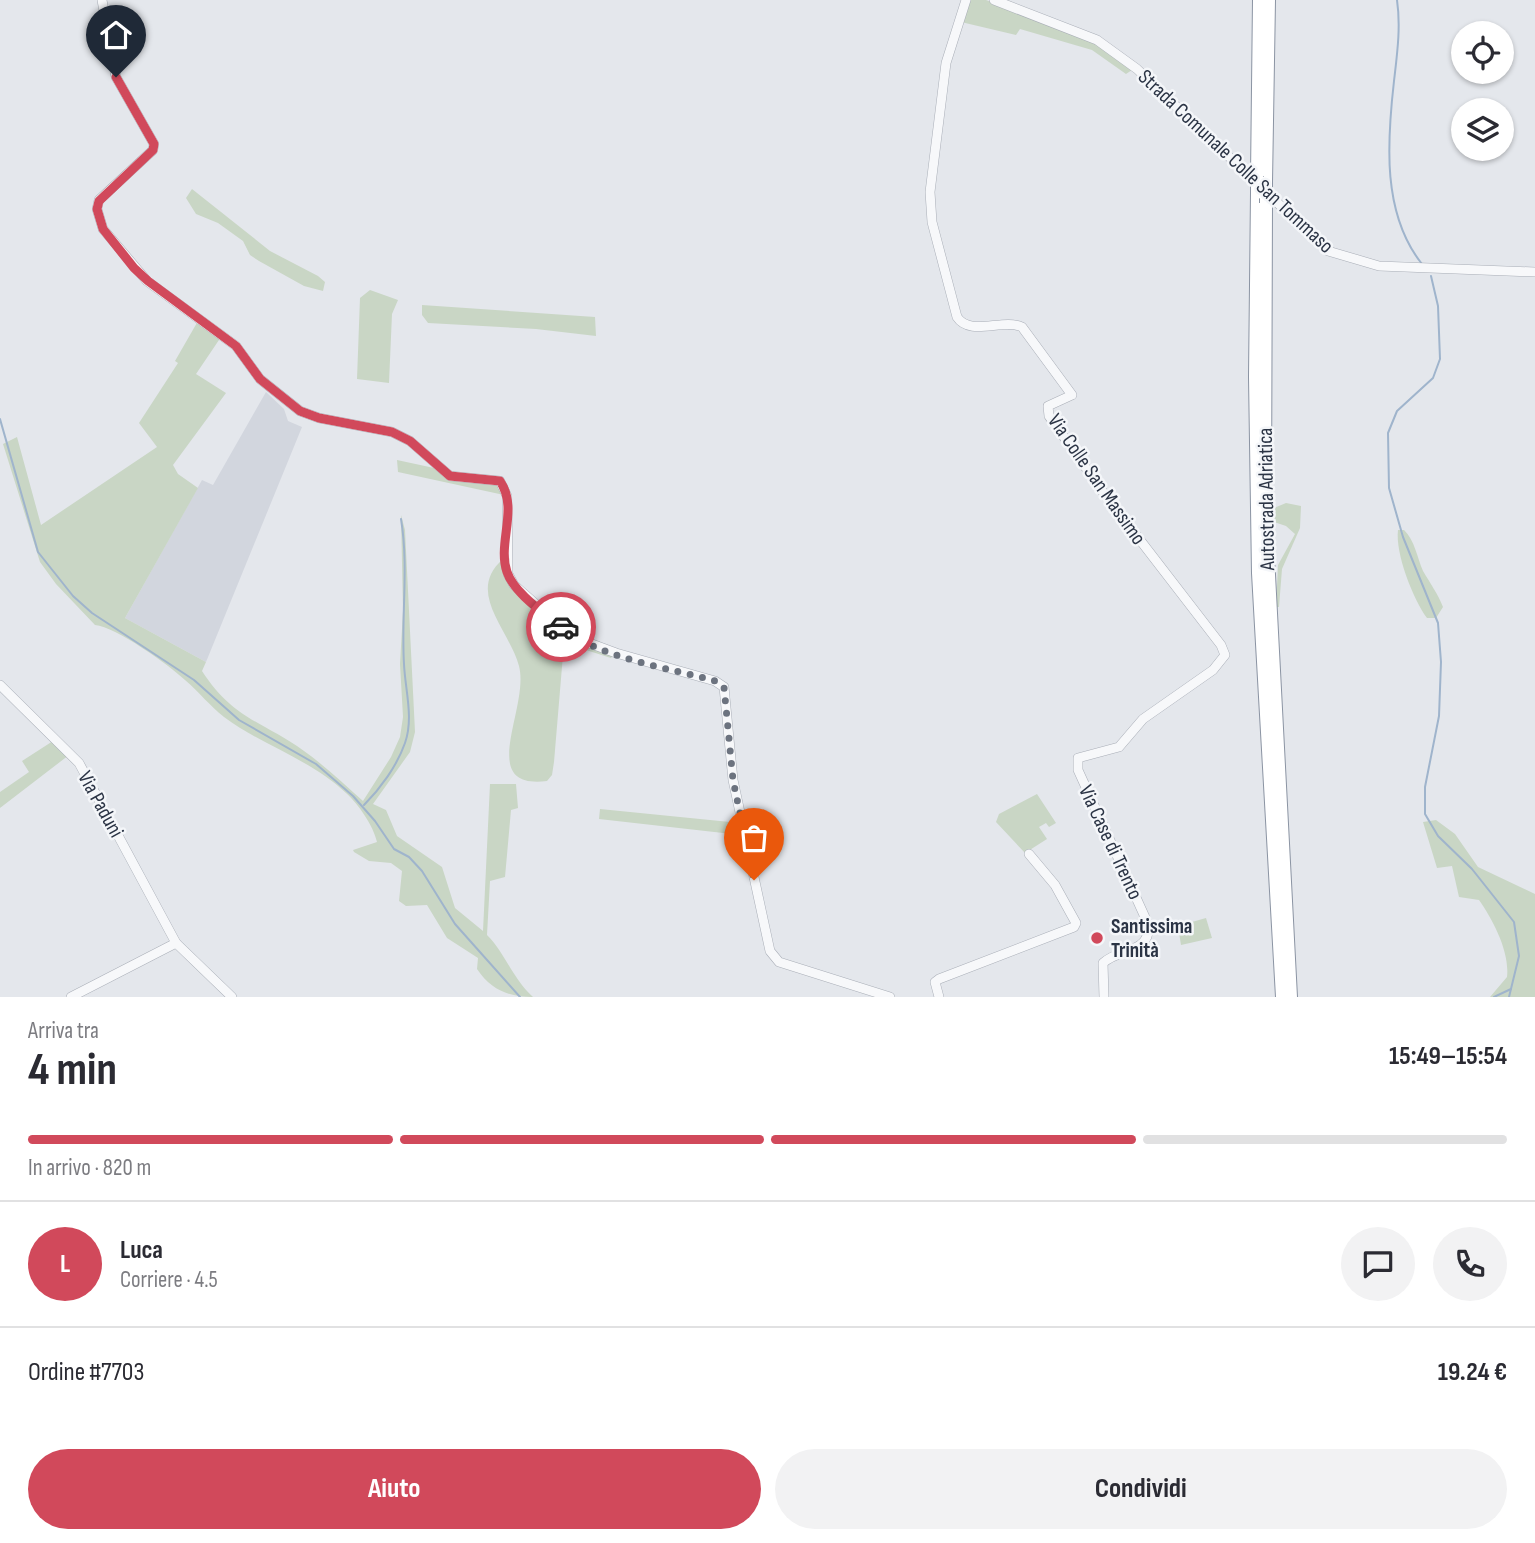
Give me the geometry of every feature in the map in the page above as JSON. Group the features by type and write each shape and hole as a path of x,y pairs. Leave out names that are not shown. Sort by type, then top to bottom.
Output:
{"highway":[{"name":"Autostrada Adriatica","path":"1259,0 1262,179"},
{"name":"Autostrada Adriatica","path":"1269,0 1255,400 1258,573 1282,997"},
{"name":"Autostrada Adriatica","path":"1261,198 1265,509 1291,997"}],"street":[{"path":"102,0 116,77 154,144 153,150 99,201 100,220 121,254 148,281 236,346 260,379 300,411 319,418 392,432 410,441 450,476 500,481 507,496 505,563 508,574 514,585 573,637 616,653 715,681 724,687 733,780 770,951 779,962 890,997"},
{"name":"Via Colle San Massimo","path":"966,0 946,63 930,192 932,222 957,317 970,326 1010,324 1022,327 1072,395 1048,406 1049,416 1103,492 1222,645 1225,655"},
{"name":"Strada Comunale Colle San Tommaso","path":"995,0 1097,40 1137,69 1328,251 1379,266 1535,272"},
{"name":"Via Case di Trento","path":"1104,997 1103,963 1142,945 1147,940 1149,926 1078,770 1078,758 1119,747 1143,719 1213,670 1225,655"},
{"name":"Via Paduni","path":"0,684 79,763 176,943 232,997"},
{"path":"939,997 935,982 939,979 1074,927 1076,923 1065,902 1029,853"},
{"path":"71,997 176,943"}],"shaded area":[{"path":"266,392 284,409 288,421 302,427 206,662 125,618 202,480 213,485"}],"green space":[{"path":"967,0 986,0 1093,40 1132,70 1126,74 1092,50 1020,29 1016,35 961,22"},
{"path":"192,189 270,251 318,276 325,282 323,291 304,286 259,261 250,255 243,241 218,223 196,214 186,198"},
{"path":"370,290 398,300 392,314 389,383 357,379 360,298"},
{"path":"422,305 595,317 596,336 536,329 428,323 422,315"},
{"path":"198,321 221,337 196,374 226,393 173,465 178,474 198,488 125,618 206,662 202,671 225,700 249,718 304,751 363,801 391,757 400,737 403,717 400,664 403,611 401,515 405,530 415,732 410,752 373,804 386,810 397,836 442,867 455,908 483,931 490,784 516,784 518,808 511,810 505,877 490,881 487,935 533,997 508,994 488,982 477,969 478,958 447,938 427,905 406,906 399,901 402,871 391,863 369,861 354,852 353,850 377,842 365,816 346,793 317,771 224,717 177,673 142,648 116,632 95,625 56,584 40,562 3,444 17,437 41,525 157,447 139,423 178,363 175,361"},
{"path":"397,460 499,482 504,495 398,472"},
{"path":"1286,503 1301,506 1300,528 1282,569 1279,607 1276,607 1278,565 1295,534 1286,526 1274,522 1274,508"},
{"path":"1398,530 1404,530 1411,539 1423,571 1441,602 1443,607 1436,618 1427,618 1411,588 1399,551"},
{"path":"503,559 509,575 532,603 565,627 614,654 611,658 564,643 554,762 552,775 547,781 526,780 514,773 509,760 518,703 519,666 493,611 488,584 492,572"},
{"path":"53,741 69,755 0,808 0,792 29,772 22,761"},
{"path":"1037,794 1056,823 1049,827 1046,823 1039,827 1047,839 1025,853 996,822 999,814"},
{"path":"600,809 730,822 732,834 599,819"},
{"path":"1436,820 1455,834 1478,867 1535,894 1535,997 1490,997 1507,977 1503,947 1479,900 1459,897 1452,866 1437,868 1423,822"},
{"path":"1206,918 1212,938 1181,945 1178,926"}],"waterway":[{"path":"1397,0 1399,31 1390,128 1390,177 1400,223 1422,264"},
{"path":"1431,276 1438,306 1440,359 1433,378 1397,411 1388,433 1389,488 1403,537 1438,623 1441,662 1439,716 1425,787 1425,814 1438,836 1472,869 1514,922 1519,956 1509,997"},
{"path":"0,419 38,552 73,596 92,613 194,680 239,720 316,764 353,796 375,821 394,849 409,857 422,871 455,924 520,997"},
{"path":"364,805 393,769 408,733 403,646 404,555 401,519"},
{"path":"1494,997 1511,989"}],"way so far":[{"path":"561,627 573,637 616,653 715,681 724,687 733,780 754,880"}],"place":[{"name":"Santissima Trinità","path":"1097,938"}],"route":[{"path":"116,77 154,144 153,150 99,201 97,209 103,229 121,254 148,281 236,346 260,379 300,411 319,418 392,432 410,441 450,476 500,481 507,496 505,563 508,574 514,585 561,627"}]}
